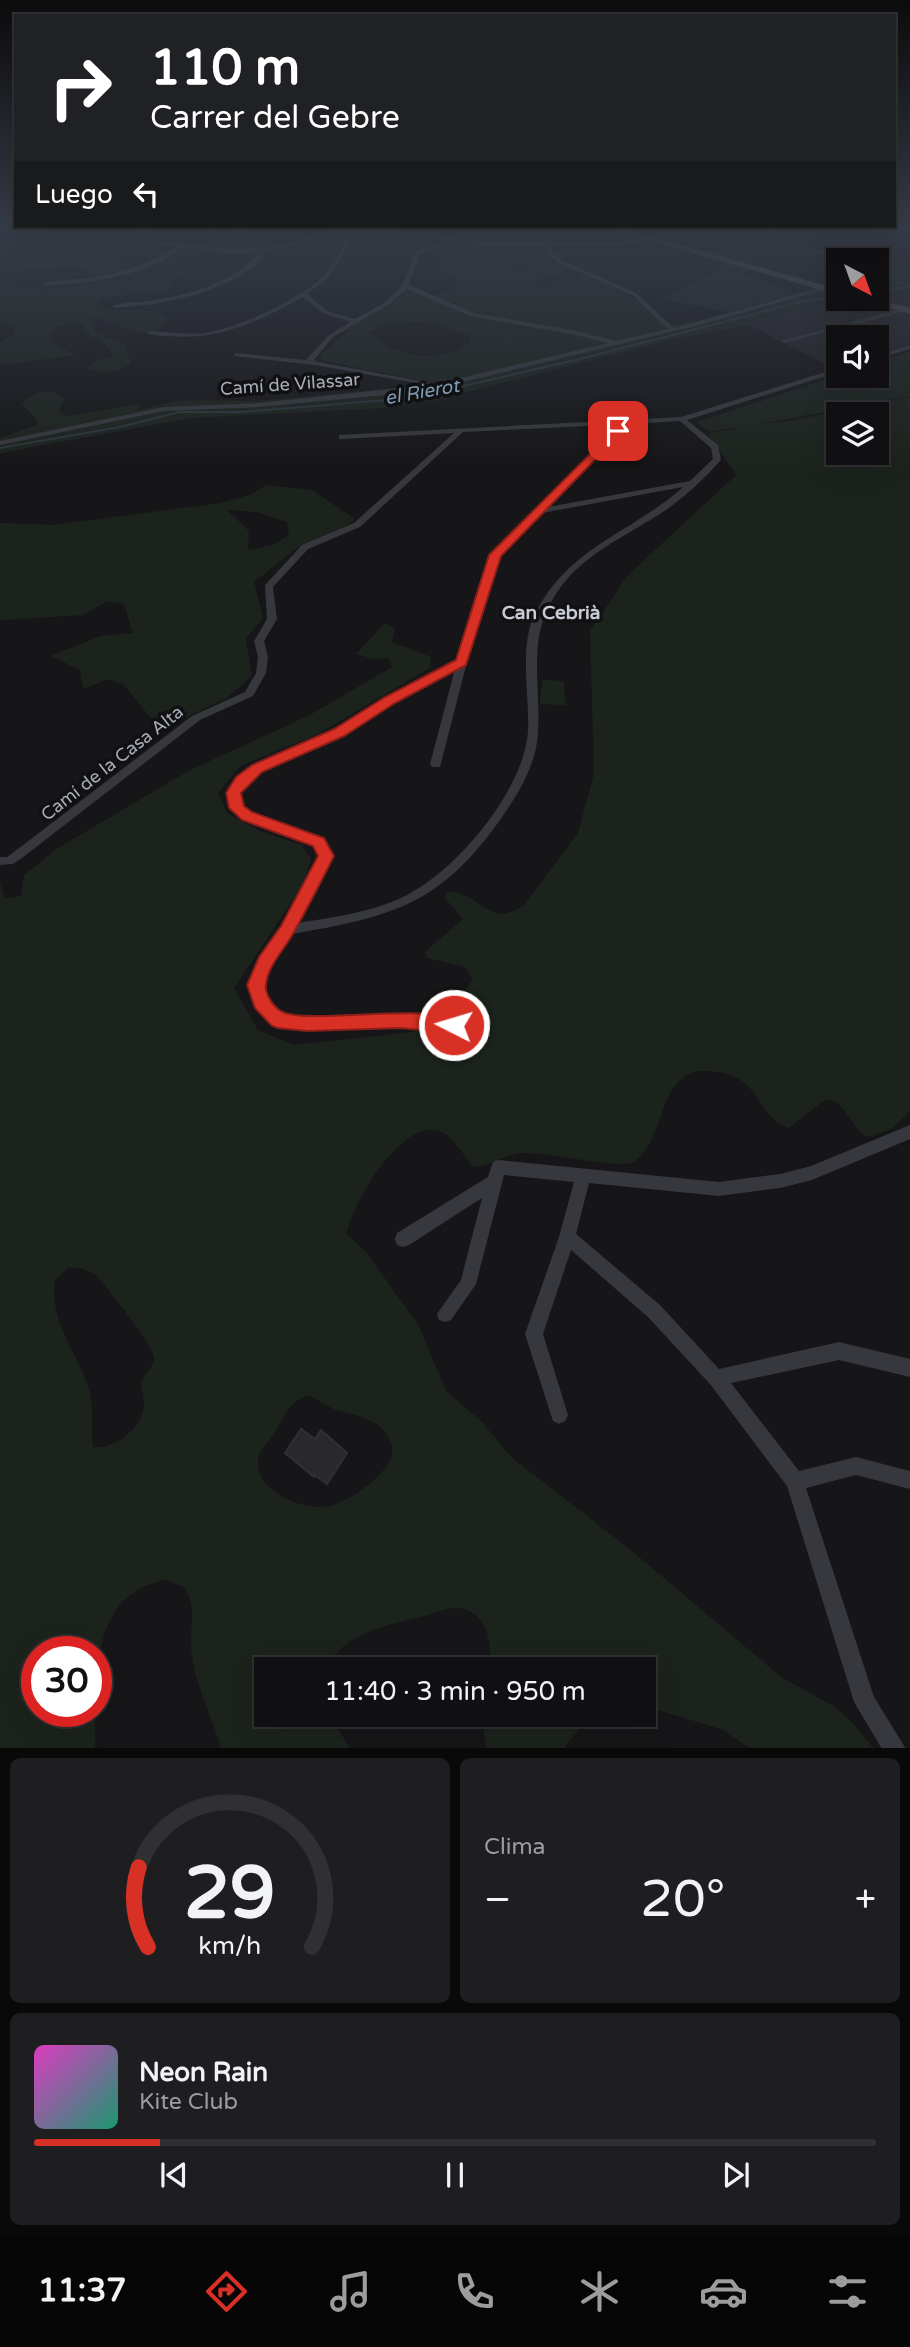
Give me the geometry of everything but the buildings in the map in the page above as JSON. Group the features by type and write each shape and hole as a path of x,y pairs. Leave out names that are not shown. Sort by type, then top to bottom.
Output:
{"main road":[{"path":"889,306 907,311"}],"street":[{"path":"115,306 119,306"},
{"path":"150,333 208,334 279,306"},
{"path":"317,306 324,312 355,321"},
{"path":"308,362 331,336 383,306"},
{"path":"451,306 472,315 577,333 614,344"},
{"path":"647,306 673,330"},
{"name":"Camí de Vilassar","path":"0,443 164,409 259,405 440,385 769,306"},
{"path":"784,341 907,311"},
{"path":"889,354 910,347"},
{"path":"236,355 308,362 440,385"},
{"path":"342,437 682,419 826,374"},
{"path":"287,930 379,912 416,897 443,875 492,825 527,766 533,737 538,616 579,560 608,539 659,510 716,460 715,447 682,419"},
{"path":"436,764 462,662 495,555 618,431 644,422"},
{"name":"Camí de la Casa Alta","path":"0,861 9,861 18,855 197,718 249,694 261,673 263,657 259,641 272,619 268,587 279,572 305,547 357,525 461,430"},
{"path":"537,511 692,483"},
{"path":"454,1025 400,1020 307,1023 278,1020 262,1003 256,985 265,962 287,930 326,856 319,842 247,816 237,808 234,793 241,781 257,768 339,732 424,680 462,662"},
{"path":"403,1239 496,1174 583,1177 719,1189 812,1173 909,1136"},
{"path":"445,1314 468,1284 496,1174"},
{"path":"559,1415 534,1334 567,1237 583,1177"},
{"path":"567,1237 654,1311 716,1378 794,1481 865,1702 895,1748"},
{"path":"716,1378 839,1351 910,1368"},
{"path":"794,1481 856,1466 910,1480"}],"shaded area":[{"path":"0,306 100,306 116,310 151,311 168,320 159,329 140,333 91,318 95,332 125,345 131,363 110,372 88,368 94,362 112,356 112,353 104,343 85,333 84,325 73,323 54,328 48,340 76,355 0,365 0,342 15,334 11,326 0,323"},
{"path":"386,306 643,306 666,325 697,321 751,306 811,306 744,322 749,325 673,339 433,401 382,408 191,418 0,453 0,438 37,425 36,418 22,404 31,396 42,392 54,393 64,399 59,411 66,416 140,404 137,410 181,400 258,401 424,385 428,382 323,361 321,355 354,325","holes":["429,321 468,335 470,343 458,350 418,356 391,348 370,332 382,325"]},
{"path":"695,306 752,306 730,312"},
{"path":"811,306 826,306 826,312 889,312 889,306 910,306 910,344 889,350 889,325 826,325 826,364 743,322"},
{"path":"910,352 910,396 878,402 826,402 826,412 760,424 826,414 826,465 889,465 889,402 885,402 910,397 910,1111 893,1128 869,1137 857,1129 840,1105 826,1099 789,1128 777,1122 749,1087 740,1080 710,1071 692,1073 680,1080 671,1093 652,1139 632,1163 606,1163 524,1153 473,1166 444,1133 424,1131 409,1138 381,1167 358,1204 347,1234 366,1252 419,1326 446,1391 483,1423 511,1457 632,1551 781,1677 835,1707 855,1725 873,1748 750,1748 721,1729 656,1710 656,1657 490,1657 488,1637 479,1618 466,1609 456,1608 370,1632 344,1646 333,1657 254,1657 254,1727 337,1727 350,1748 221,1748 195,1671 191,1644 192,1615 188,1595 184,1587 166,1580 146,1586 130,1595 118,1608 104,1636 21,1636 21,1727 95,1727 95,1748 0,1748 0,883 5,899 21,896 24,875 58,848 190,770 310,715 392,667 389,658 373,659 356,654 385,623 395,628 392,642 431,657 430,668 316,735 240,766 218,793 227,813 262,832 302,845 311,859 303,885 234,988 258,1030 294,1045 413,1032 450,1014 473,979 465,967 427,958 425,952 463,919 444,897 448,892 459,893 492,911 511,912 523,906 578,833 594,774 590,631 627,576 736,475 708,434 747,426 709,432 697,422 826,380 826,388 889,388 889,359","holes":["68,1268 82,1269 94,1274 127,1314 154,1357 142,1381 144,1407 138,1423 118,1441 101,1447 93,1447 89,1391 55,1306 55,1280","309,1395 333,1409 363,1417 378,1425 384,1430 392,1447 387,1466 379,1476 345,1500 325,1507 304,1505 281,1496 263,1480 259,1471 261,1451 290,1407"]},
{"path":"266,485 312,490 355,519 341,530 297,548 254,582 263,618 246,639 252,675 227,698 183,719 163,733 124,685 109,679 83,689 80,670 51,656 101,636 133,633 124,604 108,601 83,615 0,620 0,523 52,525 221,503 252,494","holes":["227,510 257,512 287,522 289,535 273,545 248,550 249,531"]},
{"path":"542,680 564,681 565,705 540,704"},
{"path":"482,1727 581,1727 564,1748 487,1748"}],"waterway":[{"name":"el Rierot","path":"0,448 120,427 179,412 241,412 411,398 580,359 787,306"}],"district":[{"name":"Can Cebrià","path":"551,613"}],"route":[{"path":"454,1025 400,1020 307,1023 278,1020 262,1003 256,985 265,962 287,930 326,856 319,842 247,816 237,808 234,793 241,781 257,768 339,732 435,674 462,662 495,555 618,431"}]}
